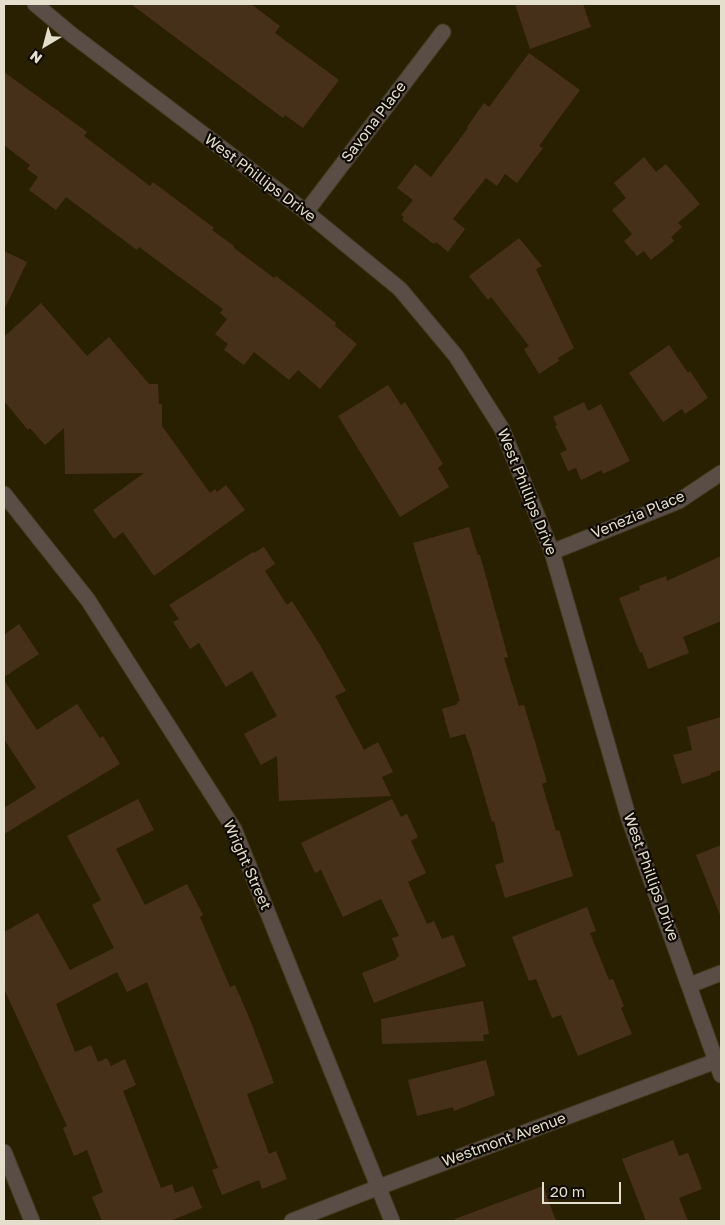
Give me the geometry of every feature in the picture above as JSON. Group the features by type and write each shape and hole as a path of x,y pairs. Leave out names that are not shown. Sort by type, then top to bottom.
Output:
{"street":[{"name":"West Phillips Drive","path":"35,4 71,34 306,212 400,289 456,356 502,429 552,552 629,819 719,1068"},
{"name":"Savona Place","path":"306,212 443,32"},
{"name":"Venezia Place","path":"552,552 679,500 721,473"},
{"name":"Wright Street","path":"4,494 88,600 234,829 392,1221"},
{"path":"690,985 721,973"},
{"name":"Westmont Avenue","path":"292,1221 379,1187 719,1068"},
{"path":"4,1152 32,1221"}],"building":[{"path":"131,4 251,4 280,26 275,33 339,80 303,128 285,115 283,118"},
{"path":"515,4 583,4 591,27 530,49"},
{"path":"529,53 580,90 539,146 543,148 517,183 505,174 497,186 486,178 453,219 465,229 448,252 402,220 404,217 401,215 413,200 397,188 415,164 431,177 468,128 484,103 489,107"},
{"path":"4,72 87,132 84,136 150,186 153,182 214,228 212,230 234,246 234,248 305,298 336,323 335,326 357,344 320,389 298,370 289,380 254,352 244,365 224,350 228,344 215,334 227,319 220,313 223,309 139,247 137,250 66,197 56,210 29,190 38,177 27,169 30,165 4,145"},
{"path":"644,157 656,172 666,164 700,204 678,223 682,227 671,237 674,241 651,260 644,251 637,256 624,241 632,234 612,210 626,198 614,183"},
{"path":"519,238 542,266 536,269 574,348 558,358 559,361 539,374 524,349 529,346 491,297 488,300 469,276"},
{"path":"4,251 27,262 4,310"},
{"path":"41,303 87,356 109,337 149,384 158,384 159,404 162,404 162,426 210,493 215,489 217,492 226,485 245,510 154,576 123,532 114,539 93,510 144,473 65,474 64,428 45,445 30,428 28,430 4,401 4,337"},
{"path":"669,345 688,373 690,371 708,398 685,414 682,409 663,422 629,373"},
{"path":"388,385 401,405 405,402 443,464 438,468 449,487 400,517 338,416"},
{"path":"584,402 588,411 601,404 630,461 603,474 602,470 581,480 576,468 568,471 560,453 567,450 555,426 557,425 553,417"},
{"path":"469,527 478,555 480,555 508,657 504,658 519,706 524,705 547,782 542,784 556,831 559,830 573,876 505,898 495,865 504,862 494,821 492,822 471,750 465,734 450,738 442,709 458,704 457,702 460,701 413,543"},
{"path":"264,547 275,564 265,571 287,605 292,601 346,691 335,696 364,750 378,742 393,772 382,777 391,796 279,801 277,756 261,765 244,734 277,716 252,671 226,687 199,643 190,649 173,622 179,619 169,605"},
{"path":"721,556 721,621 683,637 689,653 648,669 619,598 640,590 639,586 666,576 667,581"},
{"path":"19,624 39,654 4,677 4,635"},
{"path":"4,680 37,730 77,704 100,738 103,736 120,764 4,834 4,808 36,788 4,739"},
{"path":"721,717 721,770 682,784 673,755 692,750 687,727"},
{"path":"138,799 154,830 116,849 145,905 187,884 203,915 200,917 230,987 235,985 274,1083 247,1094 269,1154 276,1151 287,1179 262,1189 259,1180 222,1195 212,1170 218,1168 147,982 127,992 117,972 56,1004 75,1052 91,1045 98,1062 107,1058 111,1066 125,1059 136,1085 123,1091 161,1188 172,1184 175,1193 193,1186 202,1208 170,1221 102,1221 92,1197 103,1192 87,1150 74,1156 63,1128 67,1126 4,989 4,932 38,913 70,970 114,948 92,905 101,900 67,836"},
{"path":"392,799 401,817 407,814 418,837 411,841 426,873 408,882 427,924 434,921 442,939 453,935 466,966 374,1003 362,973 397,959 399,956 392,938 399,936 381,899 343,917 321,870 315,873 301,843"},
{"path":"721,845 721,915 720,915 696,855"},
{"path":"587,907 596,931 590,933 609,980 613,979 624,1006 621,1008 632,1034 578,1056 561,1015 552,1018 536,979 529,981 512,937"},
{"path":"483,1001 489,1034 483,1035 484,1041 382,1044 381,1019"},
{"path":"486,1060 495,1095 454,1111 453,1107 417,1116 408,1080"},
{"path":"673,1140 679,1156 688,1153 702,1189 679,1198 688,1221 646,1221 622,1159"},
{"path":"543,1186 556,1221 455,1221 455,1219"}]}
